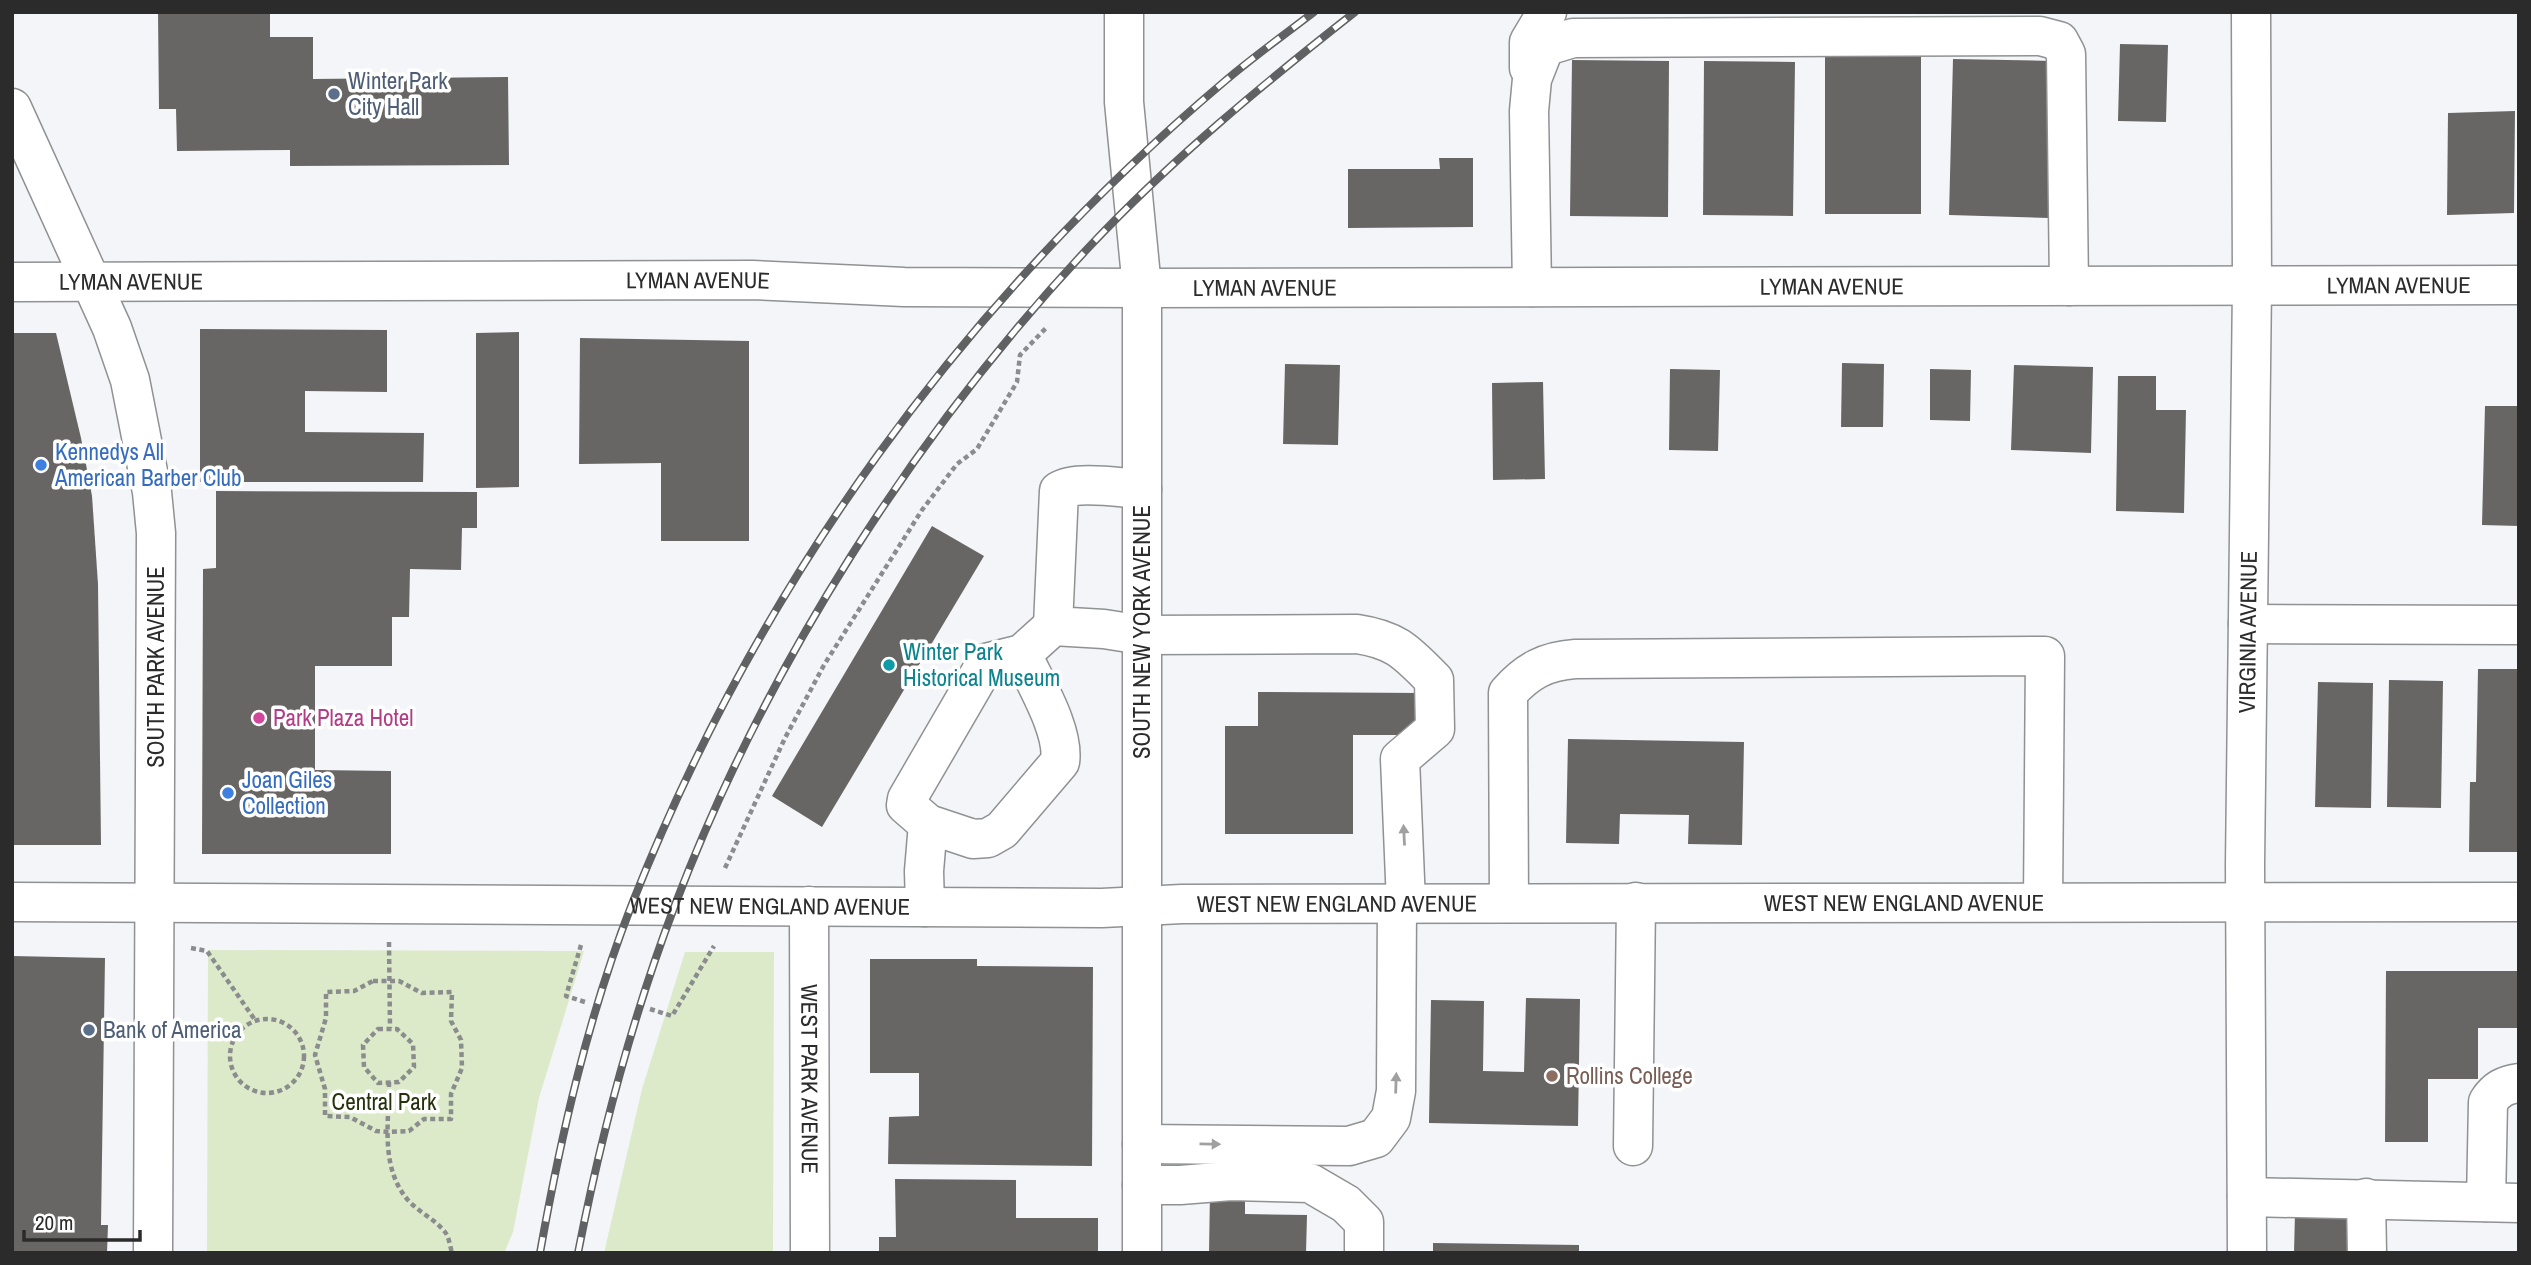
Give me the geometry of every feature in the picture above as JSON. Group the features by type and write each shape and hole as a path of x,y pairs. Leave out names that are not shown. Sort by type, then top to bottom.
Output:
{"street":[{"name":"SOUTH NEW YORK AVENUE","path":"1124,12 1124,102 1142,288 1142,1253"},
{"path":"1532,287 1529,42 1547,12"},
{"name":"VIRGINIA AVENUE","path":"2247,1253 2245,901 2252,286 2251,12"},
{"path":"1529,111 1532,79 1543,51 1550,45 1573,38 2040,36 2059,41 2066,54 2068,286"},
{"name":"SOUTH PARK AVENUE","path":"12,108 112,328 130,380 152,492 156,533 153,1253"},
{"name":"LYMAN AVENUE","path":"12,282 752,279 904,287 1142,288 2519,285"},
{"path":"1053,626 1059,491 1076,485 1142,489"},
{"path":"2248,624 2519,625"},
{"path":"1021,654 1046,705 1062,750 1060,762 1002,830 988,838 973,839 928,824 906,805 907,799 986,663 1021,654 1053,626 1104,629 1142,635 1357,634 1399,646 1434,680 1436,729 1401,759 1402,903 1396,1091 1391,1118 1376,1138 1349,1146 1142,1144"},
{"path":"1509,903 1508,693 1534,670 1554,661 1575,659 2031,656 2045,656 2043,902"},
{"path":"925,907 924,871 928,824"},
{"name":"WEST NEW ENGLAND AVENUE","path":"12,902 1102,908 1636,902 2519,902"},
{"path":"1633,1146 1636,902"},
{"name":"WEST PARK AVENUE","path":"809,906 810,1253"},
{"path":"2247,1197 2502,1203 2488,1102 2494,1092 2507,1085 2519,1083"},
{"path":"1142,1185 1231,1181 1310,1184 1346,1204 1364,1222 1364,1253"},
{"path":"2366,1198 2367,1253"}],"path":[{"path":"725,869 785,738 824,666 922,510 957,464 977,449 1017,382 1020,355 1049,324"},
{"path":"389,929 390,1028"},
{"path":"156,942 207,951 255,1020"},
{"path":"581,945 566,996 588,1003"},
{"path":"650,1009 672,1016 714,946"},
{"path":"373,981 389,981 399,981 422,993 452,992 451,1021 461,1040 462,1068 451,1094 451,1119 424,1119 409,1131 376,1131 350,1117 325,1116 325,1089 315,1055 326,1018 326,992 354,991 373,981"},
{"path":"268,1019 290,1027 299,1037 304,1055 300,1072 293,1082 271,1093 248,1088 232,1070 229,1058 236,1035 244,1026 255,1020 268,1019"},
{"path":"378,1029 397,1029 413,1044 414,1067 399,1082 389,1082 378,1083 364,1067 363,1045 378,1029"},
{"path":"304,1055 315,1055"},
{"path":"389,1082 389,1132 386,1148 392,1174 408,1200 447,1233 452,1253"}],"green space":[{"name":"Central Park","path":"208,950 584,951 539,1098 513,1232 504,1253 207,1253"},
{"path":"685,952 774,952 773,1253 604,1253 642,1089"}],"building":[{"name":"Winter Park City Hall","path":"158,12 270,12 270,37 313,37 313,79 508,77 509,165 290,166 290,150 177,151 176,109 159,109"},
{"path":"2120,44 2168,45 2166,122 2118,121"},
{"path":"1825,56 1921,56 1921,214 1825,214"},
{"path":"1953,59 2053,61 2049,218 1949,215"},
{"path":"1572,60 1669,61 1668,217 1570,216"},
{"path":"1704,61 1795,62 1793,216 1703,215"},
{"path":"2515,111 2514,213 2447,215 2448,113"},
{"path":"1439,158 1473,158 1473,227 1348,228 1348,169 1440,169"},
{"path":"200,329 387,330 387,392 305,391 305,432 424,433 423,482 200,482"},
{"path":"519,332 519,487 476,488 476,333"},
{"path":"12,333 56,333 92,496 98,584 101,845 12,845"},
{"path":"580,338 749,341 749,541 661,541 661,463 579,464"},
{"path":"1842,363 1884,364 1883,427 1841,427"},
{"path":"1285,364 1340,365 1338,445 1283,444"},
{"path":"2014,365 2093,367 2091,453 2011,450"},
{"path":"1670,369 1720,370 1718,451 1669,450"},
{"path":"1930,369 1971,370 1970,421 1930,420"},
{"path":"2118,376 2156,376 2156,410 2186,410 2184,513 2116,511"},
{"path":"1543,382 1545,479 1493,480 1492,383"},
{"path":"2485,406 2519,406 2519,526 2482,525"},
{"name":"Park Plaza Hotel","path":"216,491 477,492 477,528 462,528 461,570 410,569 409,617 392,617 392,666 315,666 315,770 391,771 391,854 202,854 203,569 216,568"},
{"path":"932,526 984,556 822,827 772,796"},
{"path":"2478,669 2519,669 2519,852 2469,852 2470,782 2476,782"},
{"path":"2389,680 2443,681 2441,808 2387,807"},
{"path":"2318,682 2373,683 2371,808 2315,807"},
{"path":"1258,692 1420,693 1420,735 1353,735 1353,834 1225,834 1225,726 1258,726"},
{"path":"1568,739 1744,742 1742,845 1688,844 1689,815 1620,814 1619,844 1566,843"},
{"path":"12,956 105,958 101,1225 108,1225 107,1253 12,1253"},
{"path":"870,959 977,959 977,966 1093,967 1092,1166 888,1164 889,1117 919,1116 919,1073 870,1073"},
{"path":"2386,971 2519,971 2519,1028 2478,1028 2478,1079 2428,1079 2428,1142 2385,1142"},
{"path":"1526,998 1580,999 1578,1126 1429,1123 1431,1000 1484,1001 1483,1071 1524,1072"},
{"path":"895,1179 1016,1180 1016,1218 1098,1218 1098,1253 879,1253 879,1237 896,1237"},
{"path":"1210,1192 1245,1193 1245,1214 1307,1215 1306,1253 1209,1253"},
{"path":"2295,1213 2351,1213 2350,1253 2294,1253"},
{"path":"1433,1243 1579,1245 1579,1253 1433,1253"}],"railway":[{"path":"540,1253 577,1076 602,989 632,904 683,786 741,671 806,561 878,455 955,354 1040,258 1129,167 1225,81 1314,12"},
{"path":"578,1253 619,1077 645,990 675,905 753,728 800,641 851,556 906,473 964,394 1090,246 1152,183 1218,124 1355,12"}],"place":[{"name":"Winter Park City Hall","path":"334,94"},
{"name":"Kennedys All American Barber Club","path":"41,465"},
{"name":"Winter Park Historical Museum","path":"889,665"},
{"name":"Park Plaza Hotel","path":"259,718"},
{"name":"Joan Giles Collection","path":"228,793"},
{"name":"Bank of America","path":"89,1030"},
{"name":"Rollins College","path":"1552,1076"}]}
